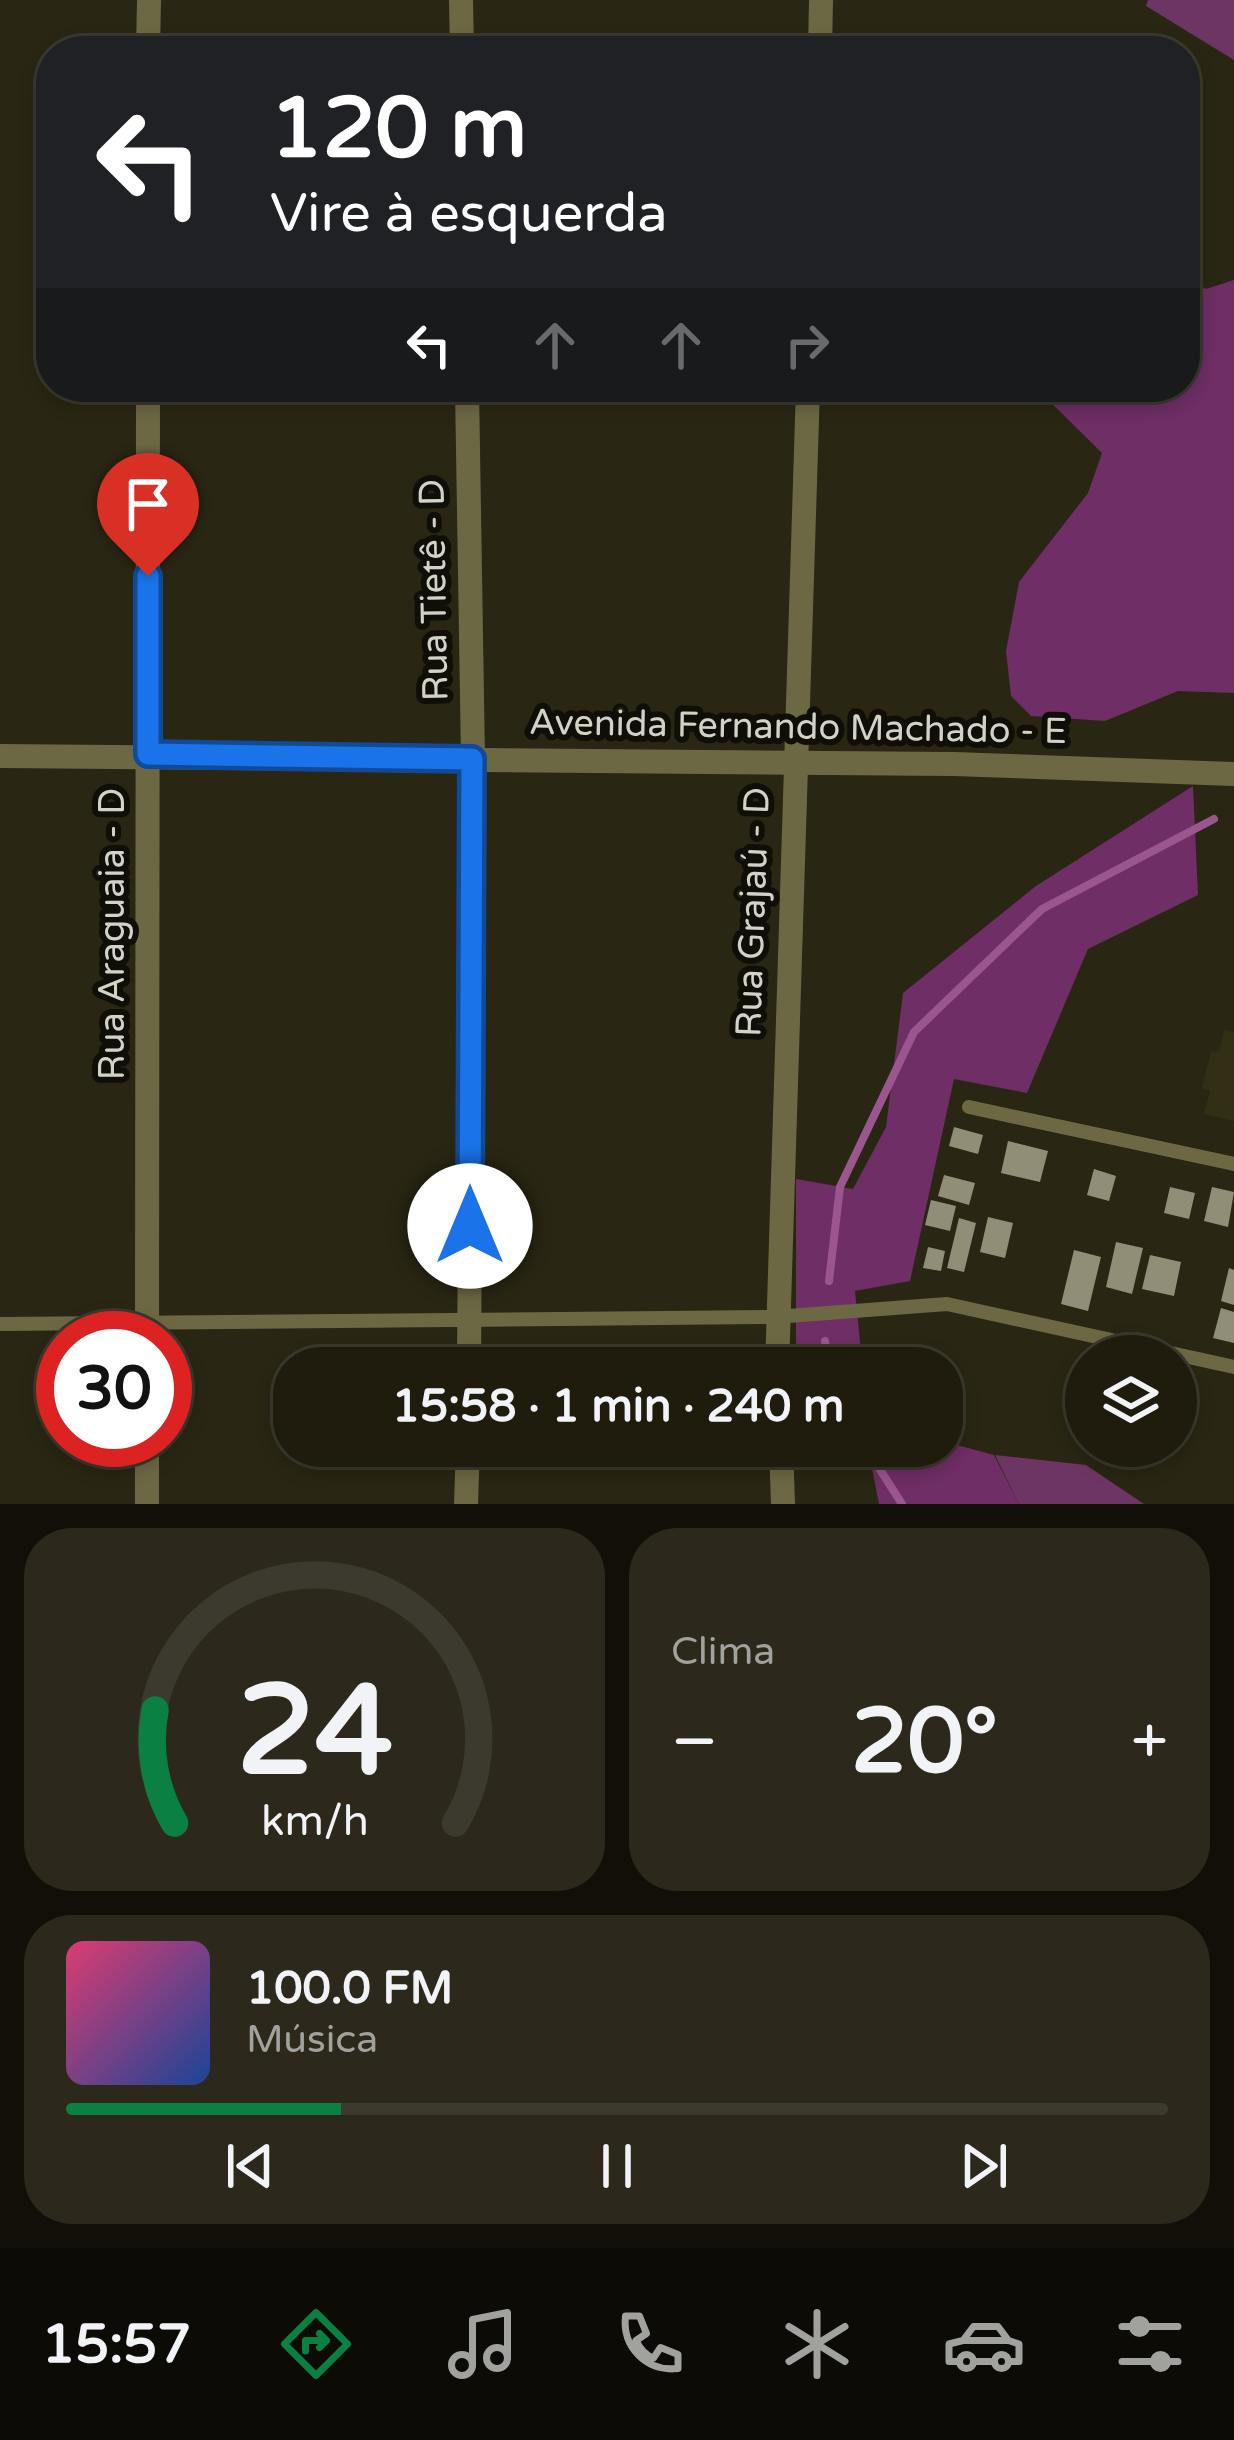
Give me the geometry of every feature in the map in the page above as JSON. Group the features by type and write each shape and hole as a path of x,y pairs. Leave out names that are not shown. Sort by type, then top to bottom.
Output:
{"street":[{"path":"148,0 148,36"},
{"path":"461,0 462,36"},
{"path":"820,36 821,0"},
{"name":"Rua Araguaia - D","path":"147,1311 148,402"},
{"name":"Rua Tietê - D","path":"467,402 472,759 469,1347"},
{"name":"Rua Grajaú - D","path":"776,1347 807,402"},
{"name":"Avenida Fernando Machado - E","path":"0,756 1121,767 1234,774"},
{"path":"147,1467 147,1504"},
{"path":"466,1504 467,1467"},
{"path":"782,1467 783,1504"}],"lane":[{"path":"969,1107 1234,1164"},
{"path":"192,1329 775,1317 947,1304 1234,1367"},
{"path":"0,1324 36,1325"}],"shaded area":[{"path":"1148,0 1234,0 1234,60 1200,36 1146,6"},
{"path":"1234,280 1234,693 1178,691 1105,721 1031,716 1011,696 1006,651 1019,582 1088,493 1102,453 1050,402 1200,402 1200,285 1206,289"},
{"path":"1193,786 1198,895 1088,949 1027,1093 954,1079 910,1281 855,1291 861,1347 796,1347 796,1179 853,1189 886,1127 903,993 1036,886"},
{"path":"1224,1030 1234,1032 1234,1121 1204,1114 1210,1091 1202,1088 1211,1051 1219,1052"},
{"path":"963,1447 994,1455 1019,1504 879,1504 872,1467 963,1467"},
{"path":"995,1455 1089,1467 1144,1504 1019,1504"}],"building":[{"path":"954,1127 983,1135 978,1154 949,1146"},
{"path":"1008,1141 1048,1151 1040,1182 1001,1173"},
{"path":"1094,1169 1116,1176 1109,1201 1087,1195"},
{"path":"944,1175 975,1183 969,1205 938,1196"},
{"path":"1170,1187 1195,1193 1189,1219 1164,1213"},
{"path":"1212,1187 1234,1192 1228,1227 1204,1221"},
{"path":"931,1200 956,1206 950,1231 925,1225"},
{"path":"988,1217 1013,1223 1005,1258 980,1252"},
{"path":"959,1218 976,1223 964,1272 947,1268"},
{"path":"1116,1242 1143,1248 1132,1294 1106,1287"},
{"path":"928,1247 945,1251 941,1271 923,1268"},
{"path":"1074,1250 1101,1257 1088,1311 1061,1304"},
{"path":"1150,1255 1181,1262 1174,1296 1142,1289"},
{"path":"1229,1268 1234,1270 1234,1305 1221,1301"},
{"path":"1221,1308 1234,1312 1234,1343 1213,1338"}],"waterway":[{"path":"829,1281 840,1187 914,1032 1042,909 1214,819"},
{"path":"825,1341 826,1347"},
{"path":"878,1467 902,1504"}],"route":[{"path":"148,576 148,754 472,759 470,1226"}]}
